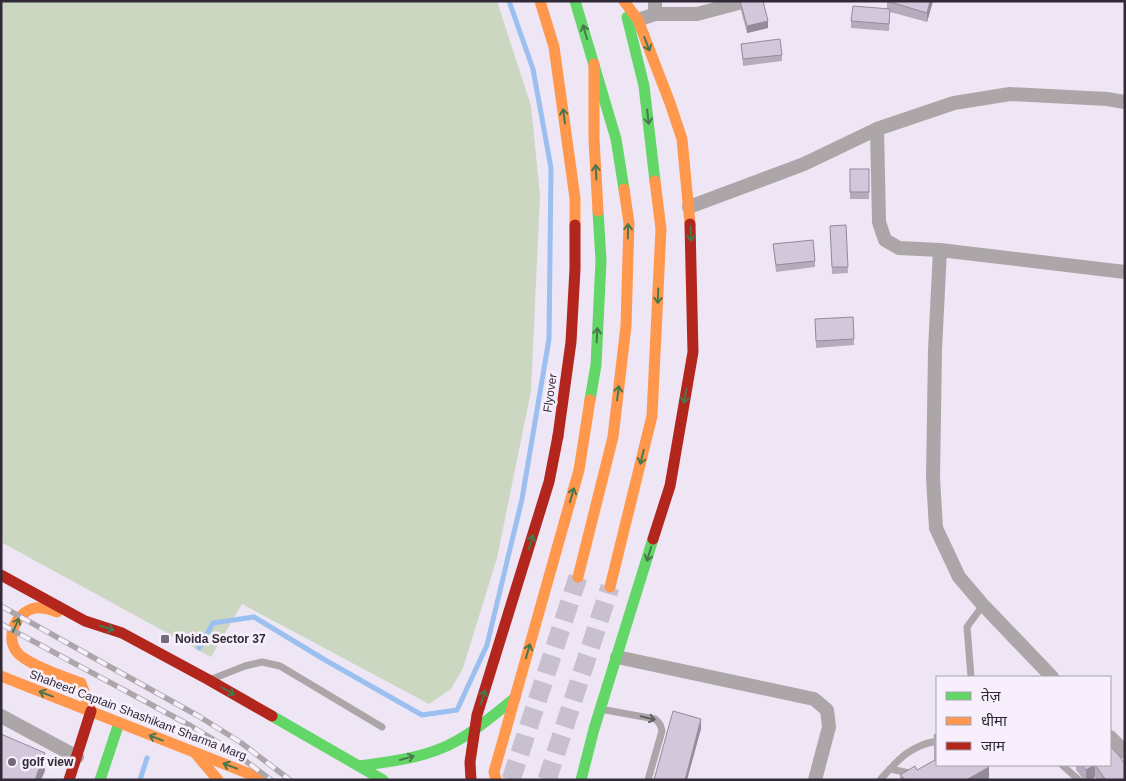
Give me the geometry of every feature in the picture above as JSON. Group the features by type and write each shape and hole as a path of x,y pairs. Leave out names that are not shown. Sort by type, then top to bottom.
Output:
{"main road":[{"name":"Flyover","path":"472,780 470,762 477,715 549,482 558,436 571,342 575,269 575,198 554,47 540,1"},
{"path":"575,1 616,139 629,223 626,326 613,437 578,577"},
{"path":"581,780 600,709 670,486 692,352 691,236 682,139 638,20 623,1"},
{"path":"610,587 652,416 661,229 644,86 623,1"},
{"path":"496,780 494,772 579,470 596,365 601,261 594,139 594,64"},
{"path":"1,575 85,621"},
{"path":"69,780 91,711 81,683 28,661 16,650 12,632 14,624 19,616 34,608 43,608 122,633 209,680 383,780"},
{"name":"Shaheed Captain Shashikant Sharma Marg","path":"1,676 265,780"},
{"path":"359,766 401,760 442,748 470,733 515,698"},
{"path":"100,780 118,723"},
{"path":"194,752 218,780"}],"street":[{"path":"638,20 655,8 697,14 746,1"},
{"path":"689,207 804,164 877,129 954,103 1010,94 1107,99 1125,102"},
{"path":"877,129 879,222 885,240 899,248 940,250 1125,272"},
{"path":"940,250 935,350 934,478 936,528 959,577 983,606 1051,676"},
{"path":"617,657 814,699 827,710 829,727 815,780"},
{"path":"1,716 77,757"},
{"path":"1111,738 1125,752"}],"lane":[{"path":"971,676 967,627 983,606"},
{"path":"209,680 245,666 262,662 280,666 382,727"},
{"path":"600,709 655,719 659,722 662,731 648,780"},
{"path":"880,780 899,759 914,748 928,742 936,741"},
{"path":"1063,766 1079,780"},
{"path":"890,769 920,775"}],"green space":[{"path":"1,1 497,1 531,106 540,195 531,391 497,558 463,668 451,689 429,704 242,604 211,657 1,542"}],"building":[{"path":"740,1 763,1 768,21 747,26"},
{"path":"887,1 930,1 927,13"},
{"path":"853,6 890,9 889,24 851,21"},
{"path":"780,39 782,55 743,59 741,44"},
{"path":"850,169 869,169 869,192 850,192"},
{"path":"846,225 848,267 832,267 830,226"},
{"path":"813,240 815,261 776,265 773,244"},
{"path":"853,317 854,339 816,341 815,319"},
{"path":"673,711 701,719 685,780 654,780"},
{"path":"1,734 45,753 35,780 1,780"},
{"path":"1111,747 1125,765 1125,780 1106,780 1096,766 1111,766"},
{"path":"936,760 936,766 989,767 969,780 906,780 900,775 915,766 917,770"},
{"path":"1083,766 1092,766 1086,770"}],"waterway":[{"path":"199,648 213,623 254,617 422,715 457,710 487,645 522,499 549,339 551,168 533,69 509,1"},
{"path":"140,780 147,758"}],"tunnel":[{"path":"511,780 578,577"},
{"path":"547,780 610,587"}],"railway":[{"path":"1,606 200,717 240,742 290,780"},
{"path":"1,624 191,726 231,750 271,780"}],"traffic: fast":[{"path":"575,1 616,139 624,189"},
{"path":"627,17 644,86 655,181"},
{"path":"590,400 596,365 601,261 598,211"},
{"path":"581,780 594,729 653,539"},
{"path":"359,766 412,757 442,748 471,732 515,698"},
{"path":"272,716 383,780"},
{"path":"100,780 119,723"}],"traffic: slow":[{"path":"540,1 554,47 575,198 575,225"},
{"path":"624,1 638,20 682,139 690,224"},
{"path":"594,64 594,139 598,211"},
{"path":"610,587 652,416 661,229 655,181"},
{"path":"578,577 613,437 626,326 629,223 624,189"},
{"path":"496,780 494,772 579,470 590,400"},
{"path":"57,612 46,608 35,608 23,614 12,631 13,645 16,651 28,661 81,683 91,711"},
{"path":"1,676 265,780"},
{"path":"196,754 218,780"}],"traffic: jam":[{"path":"653,539 670,486 693,352 690,224"},
{"path":"558,436 571,342 575,269 575,225"},
{"path":"471,780 470,762 477,715 549,482 558,436"},
{"path":"1,575 85,621 122,633 272,716"},
{"path":"69,780 91,711"}],"place":[{"name":"Noida Sector 37","path":"165,639"},
{"name":"golf view","path":"12,762"}]}
